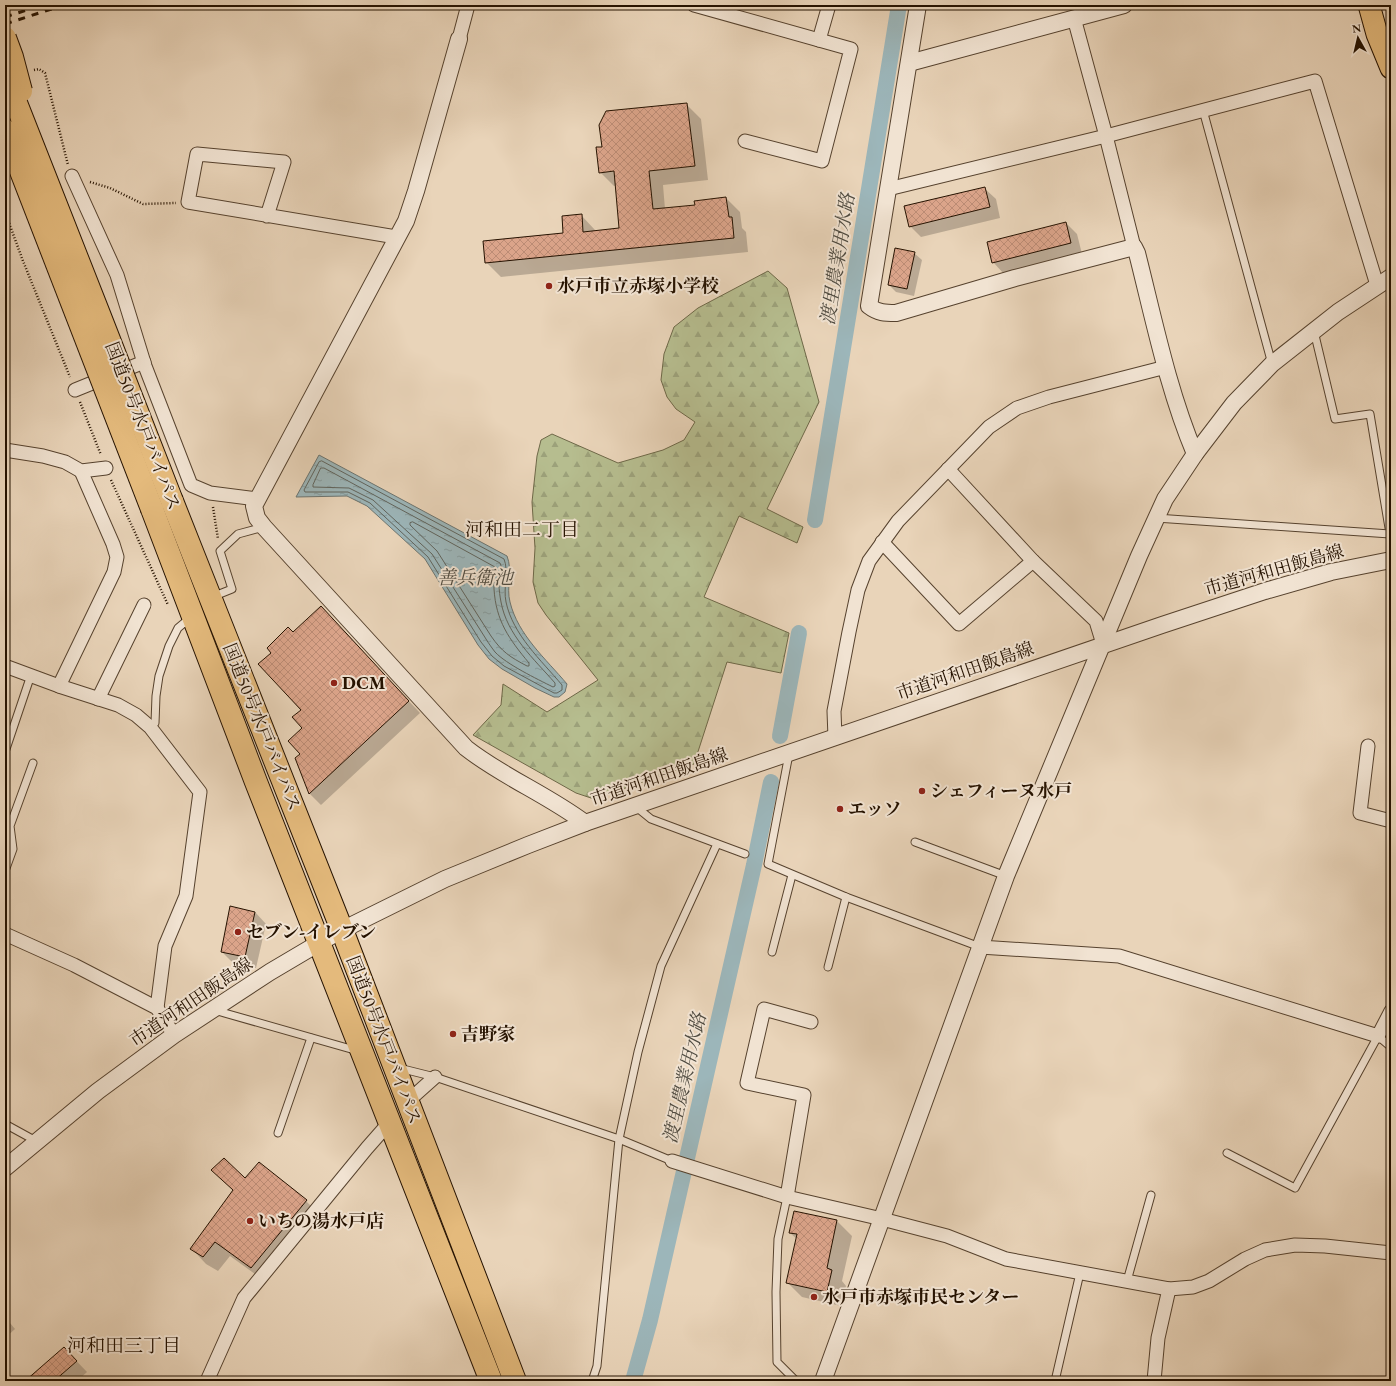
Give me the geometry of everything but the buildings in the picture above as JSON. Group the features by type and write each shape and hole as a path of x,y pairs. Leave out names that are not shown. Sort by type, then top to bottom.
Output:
{"highway":[{"path":"5,38 12,57 39,162"},
{"name":"国道50号水戸バイパス","path":"5,75 342,930 379,1060 389,1123 491,1381"},
{"name":"国道50号水戸バイパス","path":"5,130 152,509 186,622 256,782 319,943 379,1060 407,1102 515,1381"}],"main road":[{"path":"1369,5 1377,34 1391,68"}],"street":[{"path":"468,5 460,39 406,221 396,237 254,506 257,518 264,527 466,748 482,760 571,812 585,823"},
{"path":"694,5 850,49 822,161 745,141"},
{"path":"819,40 829,5"},
{"path":"918,5 870,306 874,310 882,313 896,313 1015,278 1134,247"},
{"path":"909,63 1124,5"},
{"path":"1074,18 1166,367 1184,427 1195,454"},
{"path":"888,189 1106,136 1315,81 1377,285"},
{"path":"267,216 284,162 197,154 188,202 267,216 396,237"},
{"path":"72,176 117,275 144,362 191,485 210,493 257,500"},
{"path":"823,1381 1006,876 1139,556 1165,499 1195,454 1234,403 1272,364 1338,312 1391,277"},
{"path":"75,390 144,362"},
{"path":"835,738 834,711 858,590 869,561 898,521 989,427 1017,408 1049,397 1166,367"},
{"path":"5,450 43,456 66,462 81,471 113,544 117,557 114,572 59,686"},
{"path":"81,471 106,468"},
{"path":"948,469 1033,561 1096,621 1103,644"},
{"path":"882,542 960,624 1033,561"},
{"name":"市道河和田飯島線","path":"5,1168 98,1091 174,1035 212,1010 342,930 445,879 585,823 789,754 1103,644 1265,591 1331,572 1391,560"},
{"path":"98,699 144,605"},
{"path":"5,666 59,686 118,705 136,715 150,726 200,792 186,896 165,946 157,1008"},
{"path":"1368,746 1360,813 1391,821"},
{"path":"5,934 74,965 157,1008 174,1035"},
{"path":"980,947 1119,956 1378,1036 1391,1011"},
{"path":"787,1197 804,1095 747,1083 764,1009 811,1022"},
{"path":"407,1102 435,1077"},
{"path":"207,1381 244,1298 389,1123"},
{"path":"672,1161 787,1197 947,1236 1006,1258 1169,1289 1193,1287 1209,1281 1245,1259 1265,1250 1295,1245 1325,1246 1391,1253"},
{"path":"1154,1381 1158,1338 1169,1289"}],"lane":[{"path":"1203,110 1272,364"},
{"path":"1156,518 1391,535 1370,414 1335,419 1314,330"},
{"path":"210,598 232,589 220,551 238,534 264,527"},
{"path":"150,726 156,724 156,696 159,676 169,646 186,622"},
{"path":"5,752 31,675"},
{"path":"789,754 768,864 792,875 980,947"},
{"path":"5,871 13,849 10,826 33,763"},
{"path":"635,806 651,819 745,854"},
{"path":"915,842 1006,876"},
{"path":"592,1381 597,1366 619,1139 638,1052 661,966 717,844"},
{"path":"772,952 792,875"},
{"path":"828,967 846,896"},
{"path":"212,1010 311,1038 435,1077 619,1139 672,1161"},
{"path":"1227,1153 1295,1188 1378,1036 1391,1047"},
{"path":"278,1133 311,1038"},
{"path":"5,1124 36,1141"},
{"path":"1127,1280 1151,1195"},
{"path":"787,1197 778,1239 776,1362 796,1381"},
{"path":"1055,1381 1080,1273"}],"path":[{"path":"32,70 39,69 45,73 66,158 72,176 110,188 143,204 188,202"},
{"path":"5,212 23,261 106,468 137,538 186,622"},
{"path":"210,493 220,551"}],"green space":[{"path":"768,271 787,288 819,402 767,509 803,527 797,543 739,516 704,597 789,633 781,673 727,662 694,764 594,799 576,793 473,735 501,705 503,684 547,712 598,680 538,603 533,582 535,548 532,502 537,456 541,440 552,434 618,463 663,450 684,440 695,422 676,409 667,397 661,380 664,354 674,327 698,308"}],"water":[{"name":"善兵衛池","path":"319,455 507,556 509,562 509,596 514,614 526,636 567,684 565,692 559,697 554,697 502,669 489,659 478,645 425,559 367,506 347,496 296,497"}],"waterway":[{"name":"渡里農業用水路","path":"815,520 899,5"},
{"name":"渡里農業用水路","path":"780,736 799,633"},
{"name":"渡里農業用水路","path":"633,1381 650,1320 754,865 771,782"}],"railway":[{"path":"5,17 43,5"},
{"path":"5,24 64,5"}],"place":[{"name":"水戸市立赤塚小学校","path":"549,286"},
{"name":"DCM","path":"334,683"},
{"name":"シェフィーヌ水戸","path":"922,791"},
{"name":"エッソ","path":"840,809"},
{"name":"セブン-イレブン","path":"238,932"},
{"name":"吉野家","path":"453,1034"},
{"name":"いちの湯水戸店","path":"250,1221"},
{"name":"水戸市赤塚市民センター","path":"814,1297"}],"district":[{"name":"河和田二丁目","path":"522,529"},
{"name":"河和田三丁目","path":"124,1345"}]}
